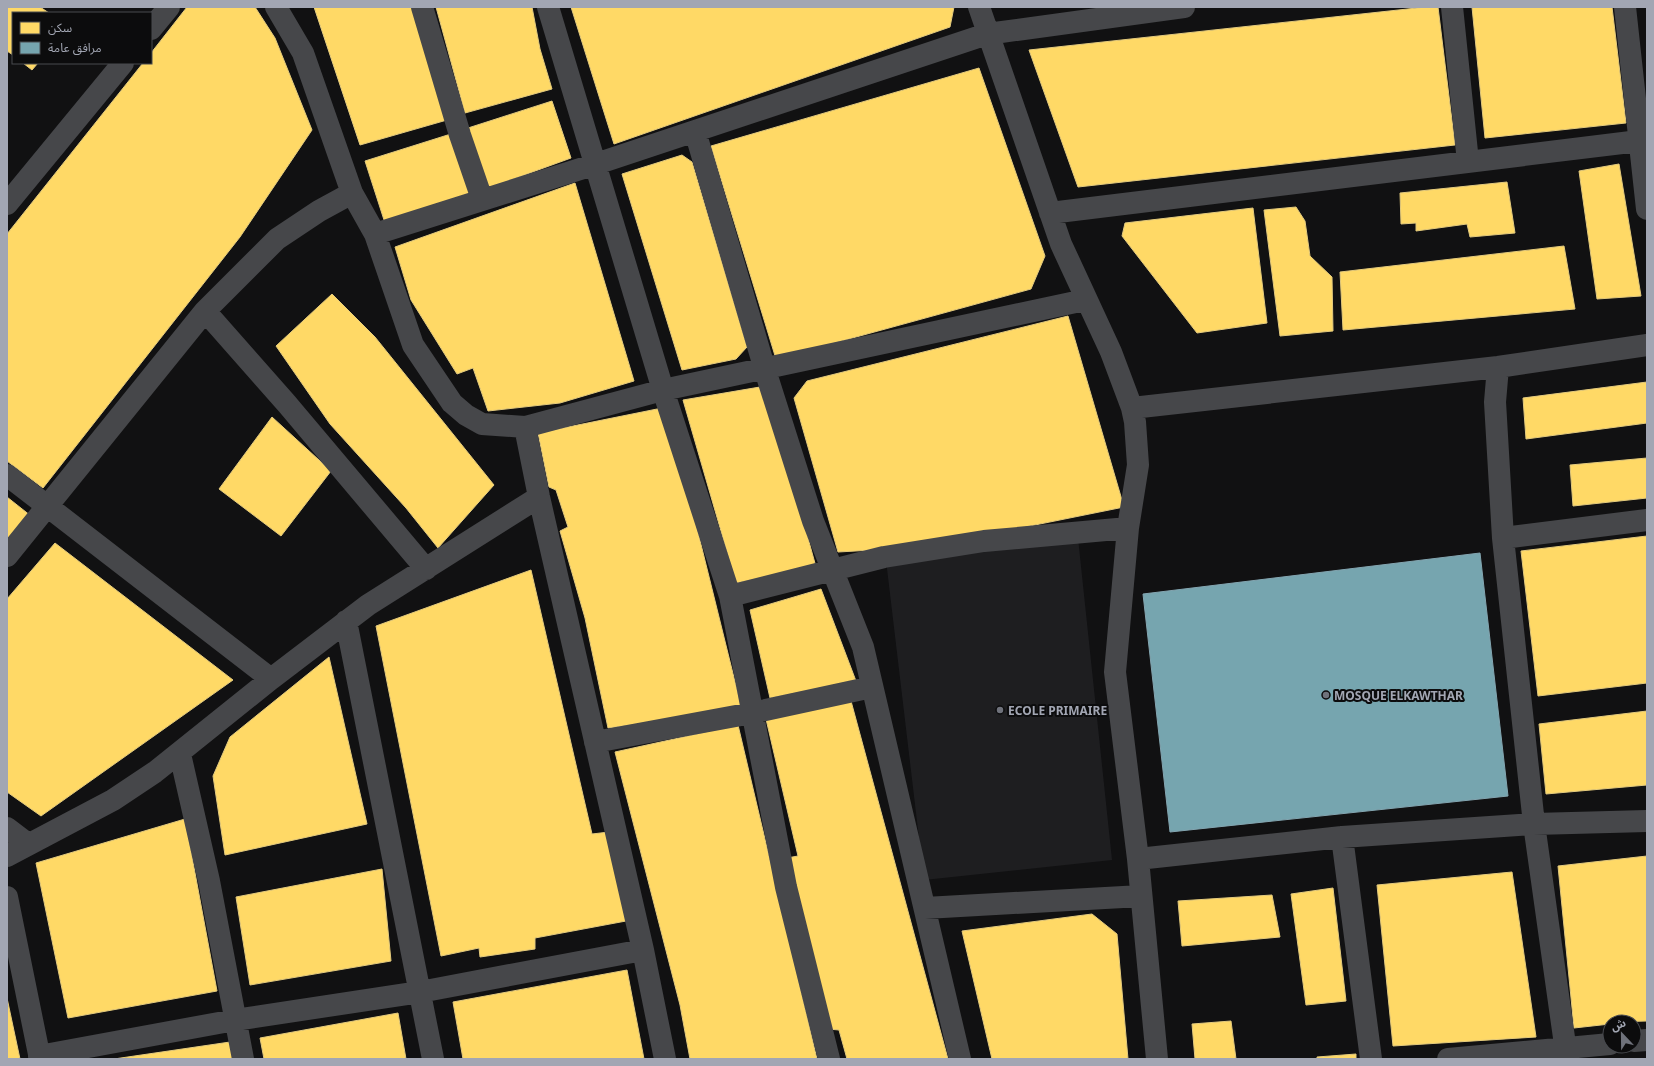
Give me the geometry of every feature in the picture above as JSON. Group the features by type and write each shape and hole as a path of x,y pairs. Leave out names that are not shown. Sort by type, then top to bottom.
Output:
{"street":[{"path":"152,28 169,7"},
{"path":"276,7 303,53 352,193 375,234 413,345 452,403 466,415 482,424 525,427 664,390 765,370 1085,300"},
{"path":"422,7 460,135 482,199"},
{"path":"548,7 664,390 730,596 786,886 829,1059"},
{"path":"979,7 987,34 1061,244 1085,300 1111,352 1132,408 1138,466 1128,528 1115,672 1138,859 1157,1059"},
{"path":"375,234 596,164 987,34 1184,7"},
{"path":"1452,7 1468,162"},
{"path":"1625,7 1643,141 1647,209"},
{"path":"7,204 122,64"},
{"path":"695,131 765,370 813,521 834,571 862,647 960,1059"},
{"path":"1050,213 1643,141"},
{"path":"7,556 204,311 276,239 319,210 352,193"},
{"path":"204,311 287,404 426,569"},
{"path":"1132,408 1498,367 1647,345"},
{"path":"1498,367 1495,402 1503,538 1534,824 1566,1054"},
{"path":"525,427 539,497 643,950 665,1059"},
{"path":"7,475 271,680"},
{"path":"7,856 113,800 155,772 180,754 271,680 368,605 539,497"},
{"path":"1503,538 1647,520"},
{"path":"730,596 834,571 884,557 984,541 1128,528"},
{"path":"346,621 432,1059"},
{"path":"595,742 752,713 872,687"},
{"path":"180,754 209,880 243,1059"},
{"path":"1138,859 1342,837 1534,824 1647,821"},
{"path":"7,828 28,844"},
{"path":"1342,837 1371,1059"},
{"path":"7,896 40,1058 235,1020 420,992 643,950"},
{"path":"925,908 1141,896"},
{"path":"1448,1059 1566,1054 1602,1046"}],"shaded area":[{"name":"ECOLE PRIMAIRE","path":"1078,538 1112,860 924,880 886,560"}],"building: سكن":[{"path":"7,7 40,7 48,12 12,12 12,54 7,51"},
{"path":"187,7 255,7 275,38 312,130 240,237 43,488 7,461 7,234 142,64 152,64 152,52"},
{"path":"314,7 412,7 447,120 360,145"},
{"path":"436,7 532,7 540,49 552,89 465,113"},
{"path":"571,7 954,7 950,27 614,144"},
{"path":"1426,7 1438,7 1455,145 1078,187 1029,50"},
{"path":"1472,7 1612,7 1626,123 1485,138"},
{"path":"24,64 37,64 32,70"},
{"path":"979,68 1045,256 1031,289 776,359 711,146"},
{"path":"552,101 571,158 483,190 468,128"},
{"path":"454,133 479,194 385,223 365,161"},
{"path":"682,155 692,162 747,347 736,359 682,370 622,174"},
{"path":"1619,164 1641,296 1597,299 1579,171"},
{"path":"1507,182 1515,233 1470,237 1467,224 1416,231 1416,223 1401,224 1400,193"},
{"path":"575,183 634,381 560,403 488,411 473,368 457,374 411,300 395,247"},
{"path":"1296,207 1305,221 1310,256 1332,277 1333,331 1280,336 1264,210"},
{"path":"1253,208 1267,323 1197,333 1122,236 1125,223"},
{"path":"1564,246 1575,309 1343,330 1340,272"},
{"path":"332,294 375,337 494,485 438,548 406,508 330,424 276,346"},
{"path":"1068,316 1124,507 926,547 838,552 794,398 807,381"},
{"path":"1647,382 1647,423 1526,439 1523,398"},
{"path":"766,386 816,567 736,583 683,400"},
{"path":"667,407 742,710 608,728 585,618 560,531 568,527 556,490 549,487 538,433"},
{"path":"272,417 331,471 281,536 219,489"},
{"path":"1647,458 1647,498 1573,506 1570,465"},
{"path":"7,497 31,516 7,546"},
{"path":"1647,536 1647,683 1538,696 1521,551"},
{"path":"55,543 233,680 41,816 7,792 7,599"},
{"path":"531,570 592,834 609,832 626,921 535,938 535,949 480,957 479,948 441,956 376,626"},
{"path":"821,589 856,681 770,698 750,610"},
{"path":"329,657 367,824 225,855 213,776 230,737"},
{"path":"851,701 948,1059 847,1059 839,1030 828,1029 787,858 798,856 766,719"},
{"path":"1647,711 1647,785 1546,794 1539,724"},
{"path":"738,725 817,1059 690,1059 680,1005 615,752"},
{"path":"185,819 217,991 68,1018 36,863"},
{"path":"1647,856 1647,1021 1642,1021 1642,1014 1602,1014 1602,1025 1574,1028 1558,866"},
{"path":"382,869 391,961 250,985 236,897"},
{"path":"1512,872 1536,1037 1393,1046 1377,885"},
{"path":"1333,888 1346,1001 1306,1005 1291,894"},
{"path":"1272,895 1280,937 1182,946 1178,901"},
{"path":"1092,914 1117,934 1128,1059 992,1059 962,931"},
{"path":"627,970 644,1059 463,1059 453,1002"},
{"path":"7,998 20,1059 7,1059"},
{"path":"398,1013 406,1059 264,1059 260,1038"},
{"path":"1231,1021 1236,1059 1195,1059 1192,1024"},
{"path":"230,1042 233,1059 114,1059"},
{"path":"1356,1054 1356,1059 1317,1059 1317,1057"}],"building: مرافق عامة":[{"name":"MOSQUE ELKAWTHAR","path":"1480,553 1508,796 1170,832 1143,594"}],"place":[{"name":"MOSQUE ELKAWTHAR","path":"1326,695"},
{"name":"ECOLE PRIMAIRE","path":"1000,710"}]}
